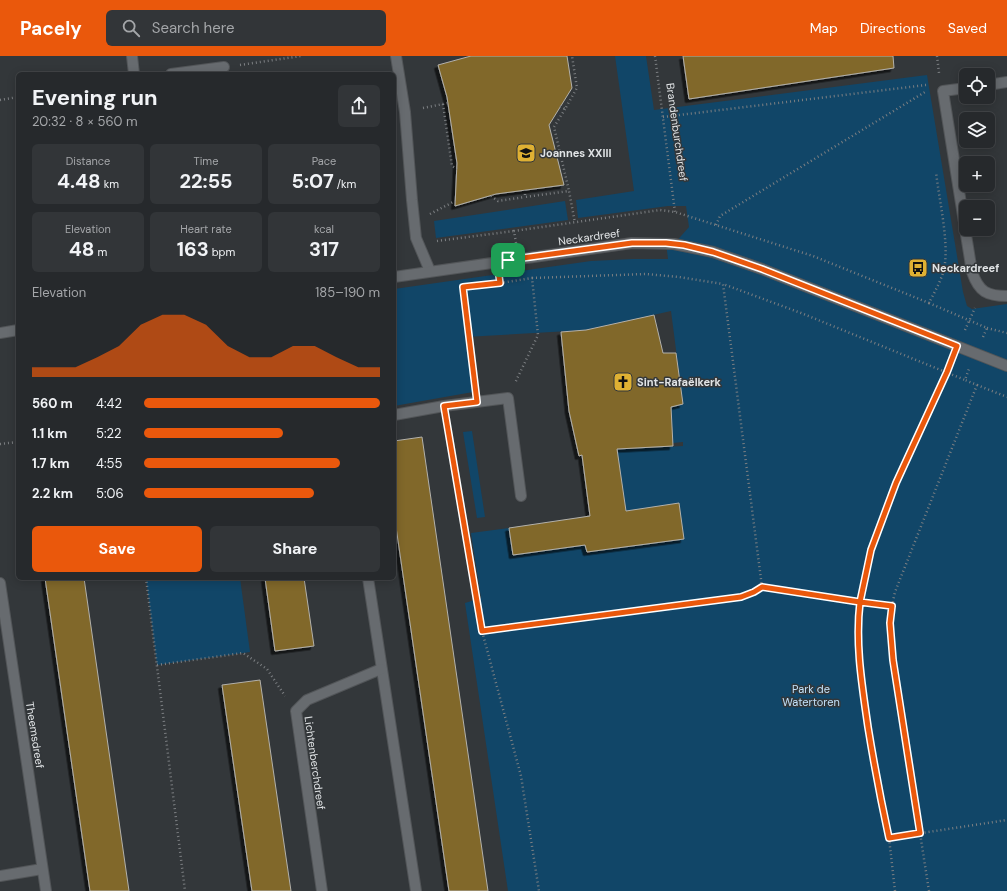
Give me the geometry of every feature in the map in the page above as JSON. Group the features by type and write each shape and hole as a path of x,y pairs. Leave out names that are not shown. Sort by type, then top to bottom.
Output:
{"street":[{"path":"132,56 134,72"},
{"path":"396,56 404,112 416,238 430,272"},
{"path":"186,72 224,67"},
{"path":"995,84 1007,82"},
{"path":"959,89 943,91 972,272 976,283 984,292 995,296 1007,296"},
{"name":"Neckardreef","path":"396,277 632,243 666,243 684,245 713,252 762,269 1007,366"},
{"path":"0,333 16,330"},
{"path":"396,415 444,406 508,398 521,496"},
{"path":"368,580 416,891"},
{"name":"Theemsdreef","path":"0,583 4,635 46,891"},
{"name":"Lichtenberchdreef","path":"322,891 296,711 307,700 381,669"},
{"path":"0,876 42,869"}],"path":[{"path":"224,67 301,56"},
{"path":"572,56 577,88 554,127 575,223"},
{"name":"Brandenburchdreef","path":"655,56 675,212"},
{"path":"663,117 931,84 925,92 720,216 716,225"},
{"path":"925,92 926,99"},
{"path":"0,100 16,97"},
{"path":"404,112 448,103"},
{"path":"443,104 452,166 457,169"},
{"path":"560,106 564,109"},
{"path":"928,303 939,282 945,263 945,240 935,165"},
{"path":"524,190 525,197"},
{"path":"491,196 498,201 569,191"},
{"path":"428,215 455,202"},
{"path":"431,238 436,242 660,210 675,212 813,256 987,328 1007,333"},
{"path":"500,283 497,262 517,258 514,231"},
{"path":"478,285 532,278 646,274 679,277 722,284 808,316 1007,397"},
{"path":"508,398 538,335 532,278"},
{"path":"722,284 762,587"},
{"path":"470,286 463,287 477,402"},
{"path":"895,891 889,838 879,794 861,680 858,644 860,602 871,550 896,483 947,372 957,346 984,292"},
{"path":"965,380 987,328"},
{"path":"929,891 893,660 890,623 892,606 901,577 977,385"},
{"path":"444,406 482,631 521,776 539,891"},
{"path":"0,444 16,442"},
{"path":"146,580 185,891"},
{"path":"482,631 741,597 762,587 892,606"},
{"path":"157,665 244,653 267,669 296,711"},
{"path":"889,838 1007,820"}],"green space":[{"name":"Park de Watertoren","path":"615,56 646,56 654,110 927,75 963,292 967,306 972,309 1007,304 1007,891 508,891 465,603 481,598 471,533 509,528 513,555 585,545 587,554 590,554 590,552 684,539 613,513 606,450 683,446 683,442 673,443 671,407 683,404 671,311 586,330 465,337 473,392 396,406 396,289 591,261 668,259 666,243 674,244 689,227 686,206 668,206 578,218 576,200 634,191"},
{"path":"565,201 568,220 436,238 434,221"},
{"path":"472,431 485,517 477,518 463,432"},
{"path":"146,580 240,580 250,652 157,665"}],"building":[{"path":"471,56 567,56 572,88 549,125 564,185 496,194 455,206 457,163 447,97 438,65"},
{"path":"683,56 893,56 894,68 689,99"},
{"name":"Sint-Rafaëlkerk","path":"654,315 663,353 676,353 683,404 671,407 673,446 617,449 626,511 679,503 684,539 587,552 585,545 513,555 509,528 590,516 582,455 579,456 569,411 561,332 586,330"},
{"path":"422,437 488,891 449,891 396,527 396,441"},
{"path":"45,580 84,580 129,891 90,891"},
{"path":"265,580 304,580 314,646 275,651"},
{"path":"260,680 291,891 252,891 222,685"}],"place":[{"name":"Joannes XXIII","path":"526,153"},
{"name":"Neckardreef","path":"918,268"},
{"name":"Sint-Rafaëlkerk","path":"623,382"}],"route":[{"path":"508,260 497,262 500,283 463,287 477,402 444,406 482,631 741,597 762,587 860,602 858,615 858,644 861,680 879,794 889,838 920,833 893,660 890,623 892,606 860,602 871,550 896,483 932,401 947,372 957,346 762,269 713,252 684,245 666,243 632,243 508,260"}]}
